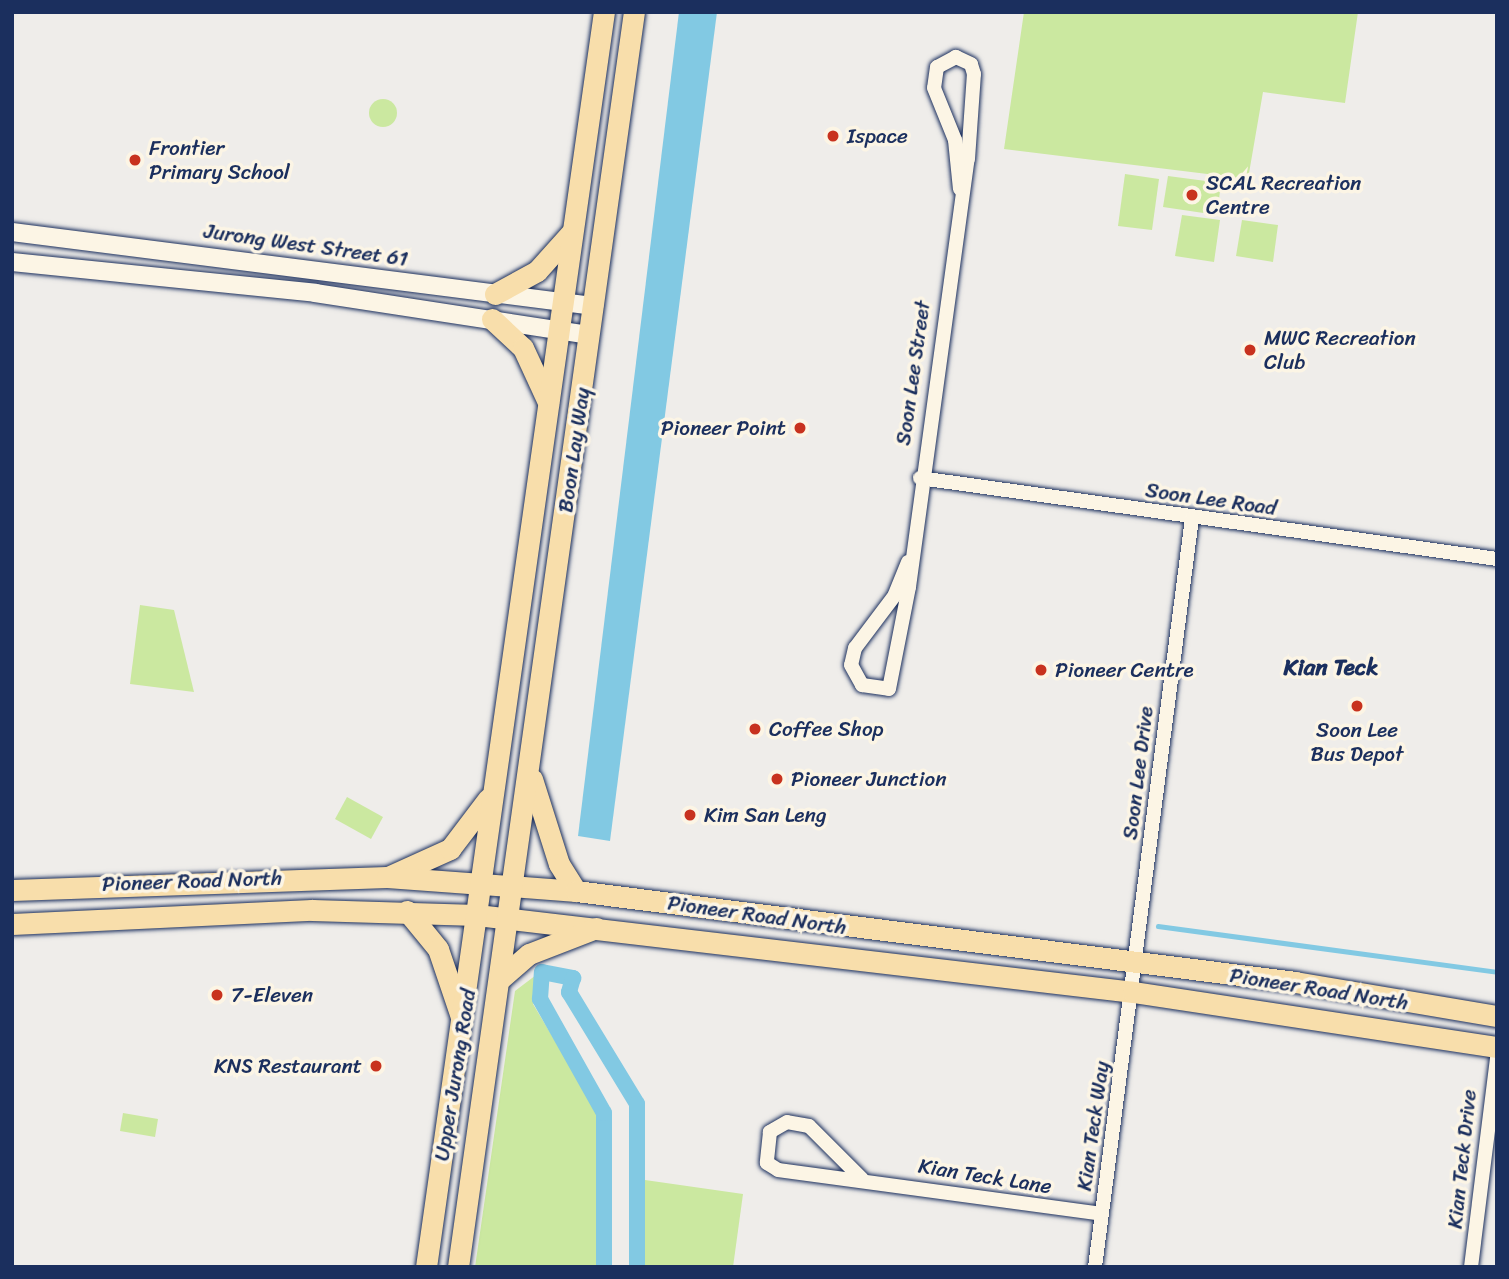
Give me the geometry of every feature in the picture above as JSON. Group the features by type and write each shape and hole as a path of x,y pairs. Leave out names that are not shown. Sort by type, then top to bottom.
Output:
{"main road":[{"name":"Boon Lay Way","path":"481,884 604,12"},
{"name":"Boon Lay Way","path":"511,887 530,772 634,12"},
{"path":"495,294 537,271 573,231"},
{"path":"492,319 523,348 548,404"},
{"path":"530,772 559,864 576,891"},
{"path":"387,877 450,849 493,792"},
{"name":"Pioneer Road North","path":"12,890 387,877 576,891 1138,963 1497,1016"},
{"name":"Upper Jurong Road","path":"426,1267 481,884"},
{"name":"Upper Jurong Road","path":"458,1267 509,918 511,887"},
{"path":"408,911 438,949 463,1020"},
{"name":"Pioneer Road North","path":"12,924 408,911 477,915 600,927 1133,992 1497,1047"},
{"path":"500,979 529,954 600,927"}],"street":[{"name":"Soon Lee Street","path":"908,562 895,594 855,648 851,665 862,685 889,690 908,562 920,478 960,189 974,74 971,64 956,57 937,67 934,88 955,140 960,189"},
{"name":"Jurong West Street 61","path":"15,231 594,306"},
{"path":"12,262 492,319 590,335"},
{"name":"Soon Lee Road","path":"920,478 1497,559"},
{"name":"Soon Lee Drive","path":"1133,992 1192,518"},
{"name":"Kian Teck Way","path":"1095,1267 1133,992"},
{"name":"Kian Teck Drive","path":"1471,1267 1497,1057"},
{"name":"Kian Teck Lane","path":"862,1179 809,1126 787,1122 770,1132 771,1168 1102,1214"}],"green space":[{"path":"1024,12 1358,12 1345,103 1263,92 1248,179 1004,149"},
{"path":"383,99 393,103 397,113 393,123 383,127 373,123 369,113 373,103"},
{"path":"1125,174 1159,179 1152,230 1118,226"},
{"name":"SCAL Recreation Centre","path":"1168,176 1221,183 1217,215 1163,207"},
{"path":"1182,215 1220,220 1214,262 1175,256"},
{"path":"1242,220 1278,225 1273,262 1236,256"},
{"path":"140,605 174,610 194,692 130,684"},
{"path":"347,797 383,817 371,839 335,819"},
{"path":"540,972 533,1004 598,1113 598,1267 475,1267 515,991"},
{"path":"123,1113 158,1119 155,1137 120,1131"},
{"path":"645,1180 743,1194 733,1267 645,1267"}],"water":[{"path":"679,12 717,12 610,841 578,836"}],"waterway":[{"path":"1158,926 1497,972"},
{"path":"604,1267 604,1113 540,999 542,972 573,978 569,992 637,1104 637,1267"}],"place":[{"name":"Ispace","path":"833,136"},
{"name":"Frontier Primary School","path":"135,160"},
{"name":"SCAL Recreation Centre","path":"1192,195"},
{"name":"MWC Recreation Club","path":"1250,350"},
{"name":"Pioneer Point","path":"800,428"},
{"name":"Pioneer Centre","path":"1041,670"},
{"name":"Soon Lee Bus Depot","path":"1357,706"},
{"name":"Coffee Shop","path":"755,729"},
{"name":"Pioneer Junction","path":"777,779"},
{"name":"Kim San Leng","path":"690,815"},
{"name":"7-Eleven","path":"217,995"},
{"name":"KNS Restaurant","path":"376,1066"}],"district":[{"name":"Kian Teck","path":"1331,668"}]}
